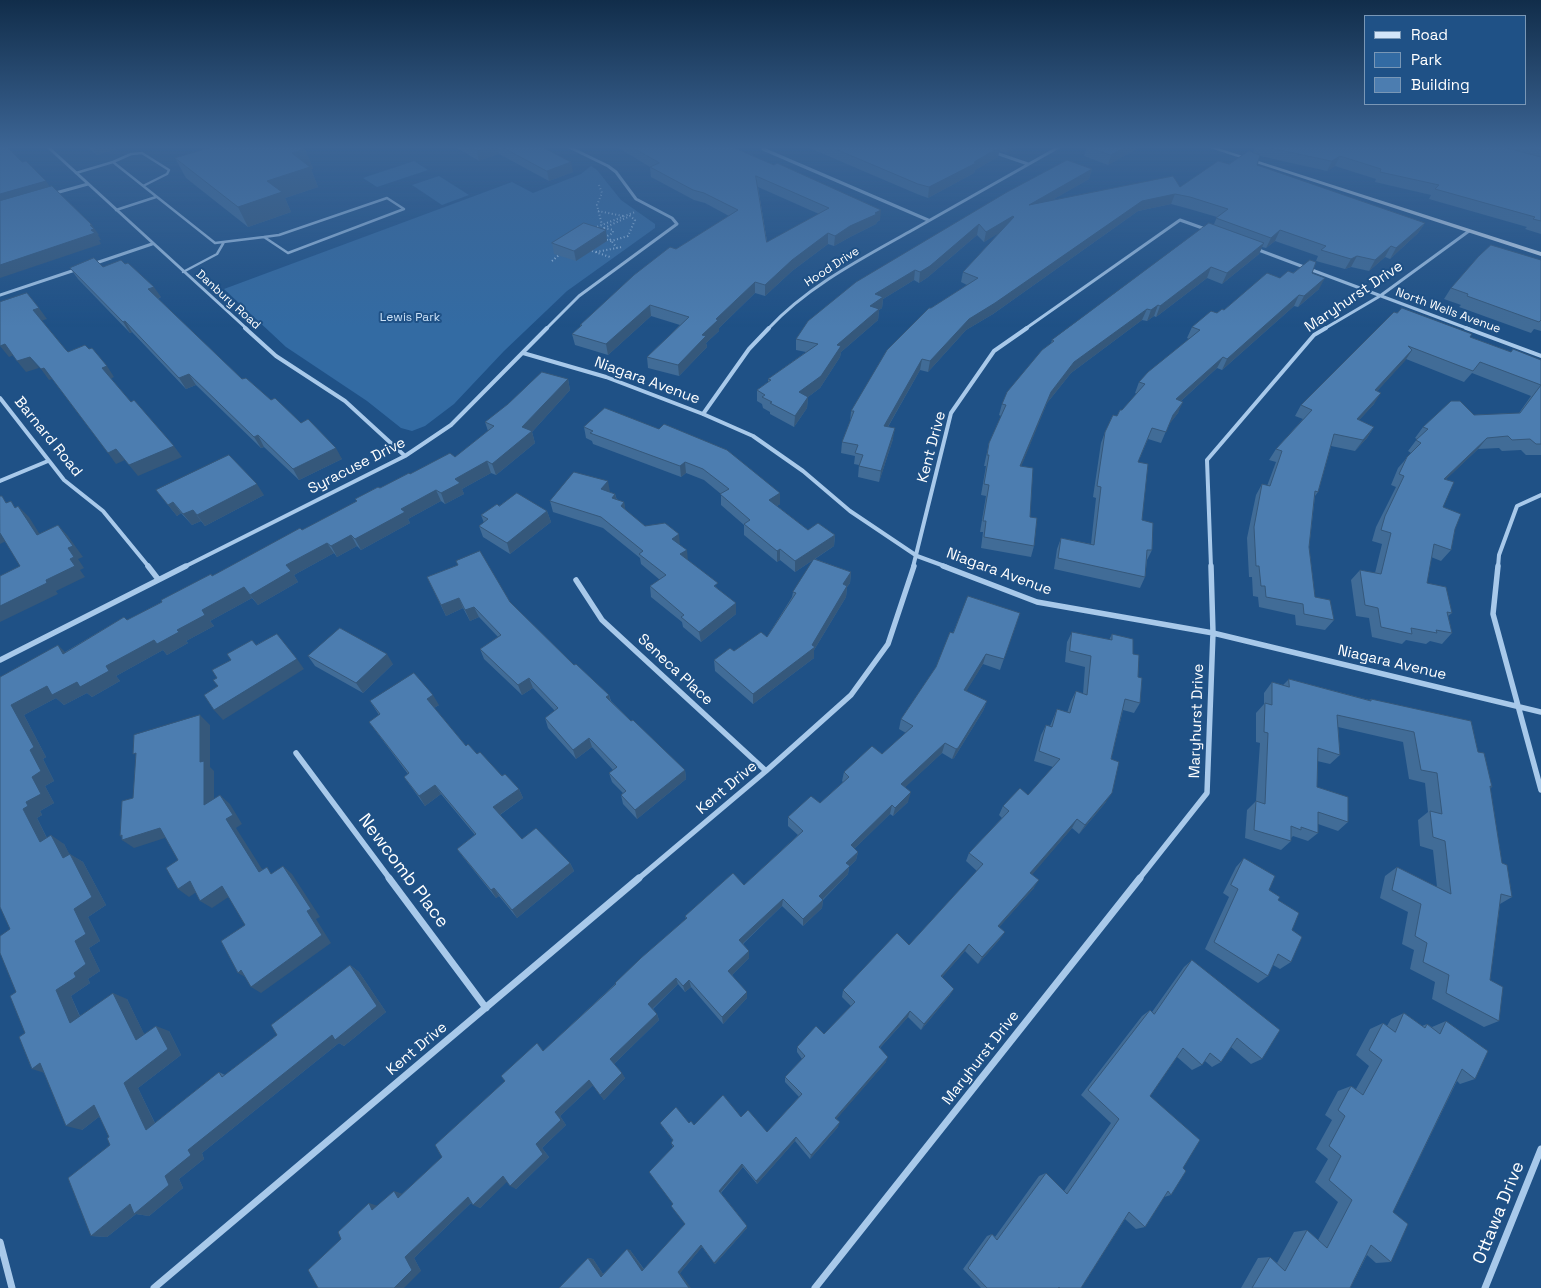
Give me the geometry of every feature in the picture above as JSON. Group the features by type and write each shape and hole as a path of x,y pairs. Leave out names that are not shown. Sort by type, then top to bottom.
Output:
{"main road":[{"path":"1395,207 1541,254"}],"street":[{"name":"Danbury Road","path":"113,207 276,356 345,401 405,456"},
{"name":"Syracuse Drive","path":"0,660 405,456 451,425 579,296 677,224 672,218 651,207"},
{"path":"898,207 928,220"},
{"name":"Hood Drive","path":"703,414 749,349 778,318 843,269 951,207"},
{"name":"Kent Drive","path":"154,1288 766,771 851,695 888,644 918,556 951,413 994,351 1180,220 1216,234"},
{"name":"Maryhurst Drive","path":"815,1288 1207,793 1213,633 1207,460 1314,335 1380,296 1469,231"},
{"path":"90,265 152,244"},
{"name":"North Wells Avenue","path":"1253,248 1541,356"},
{"path":"0,295 81,268"},
{"name":"Niagara Avenue","path":"523,353 606,377 703,414 753,436 803,471 850,511 918,556 1037,602 1213,633 1541,712"},
{"name":"Barnard Road","path":"0,398 64,480 103,511 158,580"},
{"path":"0,481 48,461"},
{"path":"1541,494 1517,506 1499,555 1493,614 1541,790"},
{"name":"Seneca Place","path":"576,580 602,620 766,771"},
{"name":"Newcomb Place","path":"296,753 486,1008"},
{"name":"Ottawa Drive","path":"1485,1288 1541,1149"},
{"path":"0,1242 12,1288"}],"lane":[{"path":"116,210 125,207"},
{"path":"170,207 215,243 279,235 360,207"},
{"path":"263,236 288,253 404,209 401,207"},
{"path":"183,272 217,254 224,242"}],"path":[{"path":"597,207 603,227"},
{"path":"593,229 603,227 630,216 634,219 630,234 611,240 598,235 603,227 646,207"},
{"path":"598,211 623,217"},
{"path":"603,227 613,230 614,233 603,238"},
{"path":"608,237 617,248"},
{"path":"596,252 629,246"},
{"path":"592,251 623,262"},
{"path":"552,260 559,256"}],"green space":[{"name":"Lewis Park","path":"444,207 631,207 655,224 655,228 567,291 504,351 454,404 425,426 412,431 401,428 367,401 286,347 224,289"}],"building":[{"path":"0,207 74,207 94,229 91,230 95,233 0,265"},
{"path":"732,207 761,207 767,242 829,208 827,207 875,207 881,210 875,213 877,214 850,226 835,236 828,233 792,260 765,285 755,282 716,319 718,320 702,335 706,336 678,365 647,357 689,317 650,305 606,344 572,334 634,275 670,247 676,249 738,210"},
{"path":"982,207 1133,207 969,319 930,361 922,359 884,426 895,428 881,471 859,466 863,455 855,453 858,445 842,442 854,411 851,411 887,350 929,308 978,278 963,272 1014,217 986,232 979,224 930,266 920,272 915,270 875,294 883,297 870,306 879,309 837,345 841,346 821,376 799,392 808,397 795,416 762,397 765,395 757,390 771,380 768,379 818,344 796,339 808,321 856,282"},
{"path":"1222,207 1379,207 1425,223 1396,248 1391,246 1375,260 1357,256 1351,259 1321,250 1326,246 1280,230 1271,238 1216,218 1228,209"},
{"path":"1500,207 1541,207 1541,221 1533,219 1535,217"},
{"path":"584,223 606,230 574,251 552,243"},
{"path":"1209,223 1264,243 1227,273 1211,267 1160,306 1158,305 1151,310 1147,309 1074,362 1051,392 1020,466 1033,468 1030,517 1037,518 1034,546 984,537 986,521 983,521 989,485 984,484 989,455 987,455 989,443 1006,405 1002,404 1007,392 1042,350 1054,341 1052,340"},
{"path":"1491,245 1541,260 1541,320 1539,322 1467,296 1468,294 1451,288"},
{"path":"94,258 103,267 121,260 125,264 128,263 154,287 148,289 242,379 246,378 271,400 275,398 301,423 308,419 336,448 293,469 258,435 254,437 189,374 179,378 125,321 123,322 70,268"},
{"path":"1310,260 1316,262 1312,273 1325,278 1304,296 1299,295 1227,359 1223,357 1176,399 1183,402 1173,415 1166,432 1152,428 1138,462 1148,464 1142,520 1153,523 1152,550 1147,550 1145,577 1058,558 1061,538 1094,545 1101,487 1097,486 1105,432 1113,415 1117,416 1120,410 1145,384 1139,382 1148,372 1200,330 1192,327 1211,311 1217,313 1222,309 1224,310 1267,273 1280,278 1288,271 1293,273"},
{"path":"27,293 39,308 33,310 66,350 68,352 85,345 89,349 92,348 107,366 102,368 131,402 134,400 174,446 129,465 116,449 108,453 44,368 41,369 30,357 17,361 5,344 0,346 0,302"},
{"path":"1402,308 1472,334 1470,337 1511,352 1513,349 1541,360 1541,385 1480,362 1473,371 1408,346 1412,350 1375,390 1381,393 1357,419 1374,427 1363,440 1334,434 1318,492 1315,491 1309,547 1315,597 1330,600 1334,620 1304,614 1303,604 1266,597 1265,586 1261,586 1259,566 1256,566 1254,527 1262,484 1270,486 1282,451 1276,449 1312,410 1301,405 1394,312 1397,313"},
{"path":"542,372 568,379 522,427 532,431 492,464 487,461 455,479 460,483 441,493 436,490 401,509 405,512 355,539 351,535 331,546 327,543 286,565 291,571 250,595 244,587 202,610 205,615 177,630 179,632 157,644 154,640 106,666 109,671 80,687 77,682 52,695 47,686 11,705 34,747 30,750 41,771 32,777 41,794 26,802 28,806 23,809 40,842 51,835 63,858 70,854 92,897 74,909 86,934 75,941 86,964 74,973 76,977 56,990 70,1023 113,993 136,1040 156,1026 168,1049 124,1083 146,1130 219,1072 222,1077 277,1035 271,1025 350,965 377,1006 335,1040 332,1035 188,1150 191,1155 165,1176 169,1185 134,1214 130,1204 91,1236 68,1178 110,1145 107,1138 109,1137 94,1105 66,1126 40,1063 32,1069 19,1037 25,1033 10,996 16,992 0,953 0,936 10,929 0,907 0,677 58,645 63,654 124,617 127,620 211,574 212,576 300,528 302,530 357,501 355,499 378,487 380,488 410,474 450,453 455,457 494,426 485,422 508,404"},
{"path":"1541,385 1541,444 1536,444 1530,439 1512,440 1508,436 1487,438 1444,479 1454,482 1443,507 1461,514 1455,529 1451,550 1434,544 1427,583 1446,587 1452,613 1447,612 1452,633 1436,630 1437,633 1411,628 1412,634 1381,627 1378,608 1365,605 1360,570 1381,574 1391,533 1381,530 1385,516 1404,476 1399,474 1407,457 1421,443 1416,440 1428,429 1423,427 1451,401 1460,401 1474,415 1520,413"},
{"path":"605,408 659,429 664,424 727,450 780,493 769,500 808,530 818,523 835,535 795,561 780,549 777,551 744,524 750,520 720,494 729,489 703,469 685,462 680,466 590,433 593,431 584,427"},
{"path":"229,455 257,484 197,515 193,510 183,514 173,502 168,505 156,490"},
{"path":"574,472 608,481 601,489 615,494 612,498 624,502 621,506 645,526 665,523 679,534 672,539 687,550 680,554 718,583 714,586 736,603 699,632 681,617 684,615 650,586 666,575 639,554 643,551 601,517 550,501"},
{"path":"517,493 547,511 507,543 479,526 488,519 481,515 497,504 499,506"},
{"path":"0,496 2,496 6,503 11,501 15,508 18,506 37,535 58,525 73,546 68,548 74,557 70,559 75,566 46,580 47,583 0,606 0,576 20,566 0,533"},
{"path":"480,551 510,602 574,665 576,664 609,695 606,697 631,721 633,720 685,770 635,810 621,795 626,791 609,773 617,767 589,738 573,750 545,718 558,708 529,678 518,685 480,649 501,635 474,607 465,610 459,598 441,605 427,577 458,565 456,561"},
{"path":"814,559 851,572 843,584 847,586 812,645 815,647 753,694 714,660 730,648 734,651 761,632 767,637 796,593 793,592"},
{"path":"968,596 1020,613 1004,659 986,654 964,690 987,701 958,748 956,749 945,743 901,784 911,792 895,808 892,805 851,845 858,852 846,863 850,866 819,896 823,900 803,919 783,899 739,940 749,951 728,971 747,992 722,1017 689,980 683,986 676,978 648,1004 657,1014 610,1059 622,1073 600,1095 589,1080 555,1112 561,1120 536,1144 543,1154 510,1186 503,1176 473,1205 468,1197 405,1257 412,1270 394,1288 318,1288 308,1270 341,1239 338,1232 369,1203 372,1210 394,1191 398,1198 442,1157 435,1145 505,1081 501,1076 537,1043 543,1051 733,873 744,885 803,831 788,817 811,796 820,803 849,777 844,772 872,746 882,754 913,726 901,719 936,667 950,632 953,633"},
{"path":"340,628 387,654 356,683 308,656"},
{"path":"1072,632 1112,640 1112,634 1133,639 1133,654 1139,655 1138,677 1142,678 1140,703 1125,699 1111,759 1119,762 1112,793 1085,825 1077,819 1030,873 1039,880 998,926 1005,932 982,957 969,944 941,976 954,989 924,1024 910,1011 879,1047 888,1057 835,1118 840,1122 811,1155 796,1137 756,1181 742,1164 719,1191 747,1226 714,1263 701,1245 678,1272 689,1288 559,1288 588,1258 601,1277 627,1249 642,1271 685,1224 671,1206 673,1204 649,1172 674,1146 671,1143 673,1140 660,1123 676,1107 689,1123 691,1121 694,1125 723,1095 741,1117 748,1110 767,1132 802,1094 785,1077 805,1056 797,1047 816,1026 824,1034 855,1002 843,990 897,933 909,945 983,864 969,853 1009,811 1003,806 1020,788 1028,795 1060,759 1039,751 1046,725 1052,727 1057,709 1070,713 1076,691 1087,695 1091,656 1070,651"},
{"path":"277,634 297,659 214,710 204,695 218,686 213,680 217,678 212,670 231,660 227,654 252,640 256,645"},
{"path":"414,673 433,695 427,699 466,746 468,744 477,754 480,752 502,776 505,774 519,789 493,807 522,839 536,828 570,863 512,910 494,888 491,890 457,849 476,834 435,785 419,796 404,777 409,773 369,722 380,714 370,701"},
{"path":"1289,679 1371,701 1371,699 1471,721 1478,752 1484,753 1492,787 1490,786 1502,863 1507,865 1512,897 1501,894 1490,980 1503,987 1499,1021 1446,993 1449,975 1423,962 1427,943 1415,936 1421,904 1392,890 1397,867 1451,894 1445,841 1433,837 1430,811 1442,814 1437,773 1421,770 1414,732 1337,715 1340,755 1318,748 1317,787 1348,797 1348,822 1318,812 1318,833 1301,827 1301,830 1291,826 1291,841 1254,830 1256,801 1265,804 1268,733 1264,732 1265,703 1272,705 1272,682 1289,687"},
{"path":"200,715 200,762 204,761 204,805 220,795 233,815 226,819 259,872 267,867 271,874 283,866 311,909 307,911 322,935 251,987 241,970 238,973 221,941 245,925 222,886 200,901 190,881 178,889 166,868 178,860 160,828 122,840 122,835 120,836 122,801 133,798 136,753 133,754 134,735"},
{"path":"1244,858 1275,876 1269,890 1280,897 1278,900 1299,913 1292,930 1302,937 1291,962 1278,954 1268,976 1214,942 1238,889 1231,885"},
{"path":"1192,960 1280,1030 1262,1059 1237,1038 1221,1062 1210,1053 1202,1065 1183,1048 1150,1096 1200,1140 1183,1168 1186,1171 1171,1195 1168,1191 1145,1227 1129,1212 1081,1288 987,1288 968,1268 992,1234 997,1240 1046,1173 1067,1194 1119,1119 1088,1090 1150,1010 1154,1014"},
{"path":"1404,1013 1425,1028 1427,1024 1440,1034 1446,1021 1488,1051 1475,1079 1462,1069 1393,1212 1408,1224 1391,1262 1371,1245 1350,1288 1252,1288 1270,1257 1285,1271 1307,1230 1327,1248 1352,1200 1329,1180 1341,1156 1329,1146 1345,1116 1338,1110 1351,1086 1363,1095 1382,1060 1369,1050 1383,1023 1395,1032"}]}
